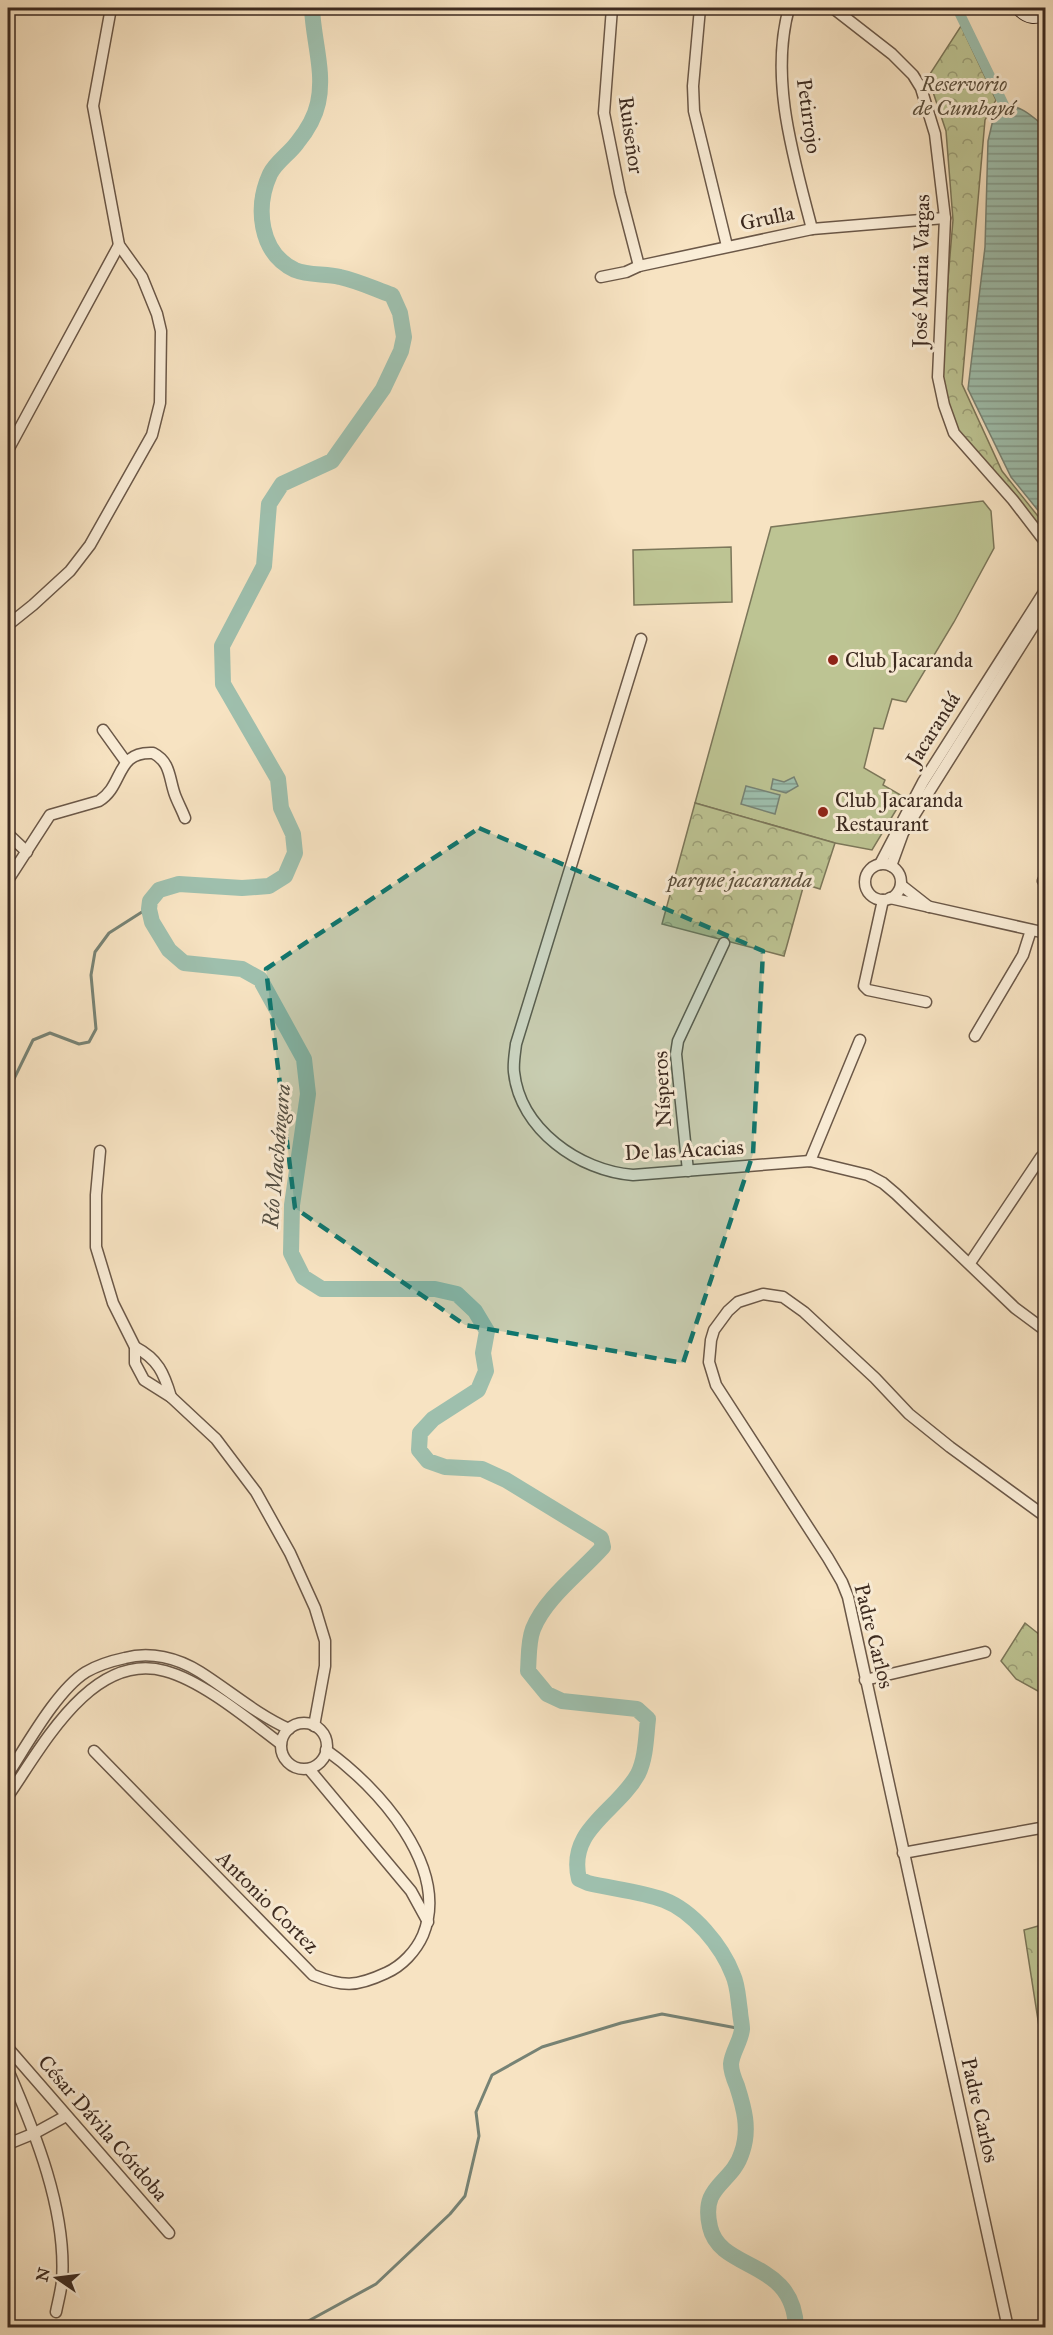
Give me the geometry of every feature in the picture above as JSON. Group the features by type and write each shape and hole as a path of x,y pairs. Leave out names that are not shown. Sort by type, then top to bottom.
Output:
{"street":[{"path":"8,625 70,571 90,545 152,435 160,403 161,331 142,277 119,245 93,106 111,8"},
{"name":"Ruiseñor","path":"612,8 604,113 620,193 639,266"},
{"path":"700,8 693,78 694,111 727,246"},
{"name":"Petirrojo","path":"789,8 783,54 784,103 797,171 812,229"},
{"name":"José Maria Vargas","path":"833,8 892,54 913,75 921,88 935,134 945,218 938,377 944,405 954,433 1046,543"},
{"path":"1025,12 1038,16 1046,11"},
{"name":"Grulla","path":"601,277 626,273 639,266 812,229 945,218"},
{"path":"8,450 119,245"},
{"path":"8,437 21,426"},
{"name":"Jacarandá","path":"985,693 1046,590"},
{"name":"Jacarandá","path":"885,865 923,782 1046,606"},
{"name":"De las Acacias","path":"641,639 516,1044 514,1073 524,1104 540,1131 574,1156 615,1174 633,1175 810,1161 868,1175 883,1183 1015,1308 1046,1331"},
{"path":"103,730 126,762"},
{"path":"8,880 50,815 106,797 126,762 132,756 148,752 162,758 167,766 175,796 185,818"},
{"path":"8,834 27,852"},
{"path":"926,1002 868,990 864,986 887,899 899,890 901,885 899,873 885,865 873,867 865,880 866,888 871,895 887,899 931,909 1046,933"},
{"path":"901,885 931,909"},
{"path":"975,1036 1017,967 1031,930"},
{"name":"Nísperos","path":"688,1171 676,1054 678,1041 724,943"},
{"path":"810,1161 860,1040"},
{"path":"100,1151 96,1196 96,1247 112,1303 135,1347 135,1363 144,1380 171,1397 216,1439 256,1492 290,1553 315,1608 325,1641 325,1666 314,1726"},
{"path":"970,1263 1041,1156"},
{"name":"Padre Carlos","path":"1008,2328 848,1597 842,1582 716,1385 710,1362 714,1330 738,1302 763,1294 783,1298 797,1307 875,1378 909,1414 1046,1517"},
{"path":"135,1347 144,1352 164,1373 171,1397"},
{"path":"865,1680 986,1652"},
{"path":"8,1773 60,1696 84,1673 106,1662 135,1655 155,1655 178,1661 198,1671 258,1713 289,1729"},
{"path":"8,1796 63,1716 97,1684 123,1672 147,1669 165,1671 192,1682 244,1716 281,1744"},
{"path":"305,1723 314,1726 324,1736 326,1750 317,1765 309,1769 292,1766 282,1753 283,1736 296,1724 305,1723"},
{"path":"326,1750 358,1775 407,1833 419,1858 430,1893 428,1922"},
{"name":"Antonio Cortez","path":"94,1751 313,1975 337,1985 367,1983 395,1969 418,1946 428,1922"},
{"path":"309,1769 411,1892 428,1922"},
{"path":"903,1853 1046,1827"},
{"name":"César Dávila Córdoba","path":"8,2048 169,2233"},
{"path":"8,2070 35,2133 60,2228 62,2281 56,2312"},
{"path":"8,2144 35,2133 66,2116"}],"highlighted area":[{"path":"479,828 763,951 753,1154 683,1363 465,1325 295,1208 266,969"}],"green space":[{"name":"Reservorio de Cumbayá","path":"961,26 996,100 985,120 962,384 1002,471 1045,525 1045,548 956,427 940,374 953,220 946,131 928,77"},
{"name":"Club Jacaranda","path":"983,501 991,511 994,548 954,622 906,702 892,699 883,729 874,728 864,768 885,780 883,785 904,797 872,850 835,843 695,803 771,527"},
{"path":"731,547 732,602 634,605 633,550"},
{"name":"parque jacaranda","path":"695,803 835,843 820,889 804,884 784,956 662,924"},
{"path":"1025,1623 1045,1639 1045,1695 1016,1679 1001,1661"},
{"path":"1046,1924 1045,2065 1024,1930"}],"shaded area":[{"path":"1004,105 1021,109 1045,127 1045,519 1011,477 968,389 985,247 988,141 995,111"},
{"path":"794,777 798,786 786,793 771,789 773,779 784,782"},
{"path":"746,786 780,795 775,814 741,804"}],"waterway":[{"name":"Río Machángara","path":"312,8 320,79 318,103 304,134 270,174 263,201 263,228 274,252 295,270 347,279 392,295 400,313 404,337 401,351 383,389 332,461 282,484 269,504 264,566 222,646 223,684 278,779 281,808 293,834 295,853 285,876 269,886 242,888 179,884 159,890 150,901 149,909 152,922 169,950 184,963 242,969 260,979 304,1059 308,1094 292,1205 291,1253 303,1277 322,1289 435,1289 457,1294 475,1311 487,1331 483,1353 486,1371 478,1390 433,1419 420,1433 419,1450 428,1461 445,1467 482,1469 506,1480 601,1538 603,1547 546,1607 531,1634 529,1650 528,1671 547,1694 562,1701 637,1709 648,1719 641,1768 629,1787 587,1834 580,1847 577,1862 579,1879 588,1883 655,1897 675,1905 696,1921 714,1941 728,1964 736,1984 742,2024 731,2064 744,2110 746,2135 737,2163 713,2193 709,2202 710,2227 716,2241 727,2252 771,2277 783,2289 792,2305 796,2328"},
{"path":"957,8 1004,105"},
{"path":"8,1091 33,1040 50,1033 79,1044 89,1042 96,1029 91,975 95,952 109,933 156,903"},
{"path":"301,2328 301,2325 376,2284 450,2214 465,2196 479,2136 476,2112 492,2075 542,2047 621,2023 662,2014 742,2029"}],"place":[{"name":"Club Jacaranda","path":"833,660"},
{"name":"Club Jacaranda Restaurant","path":"823,812"}]}
